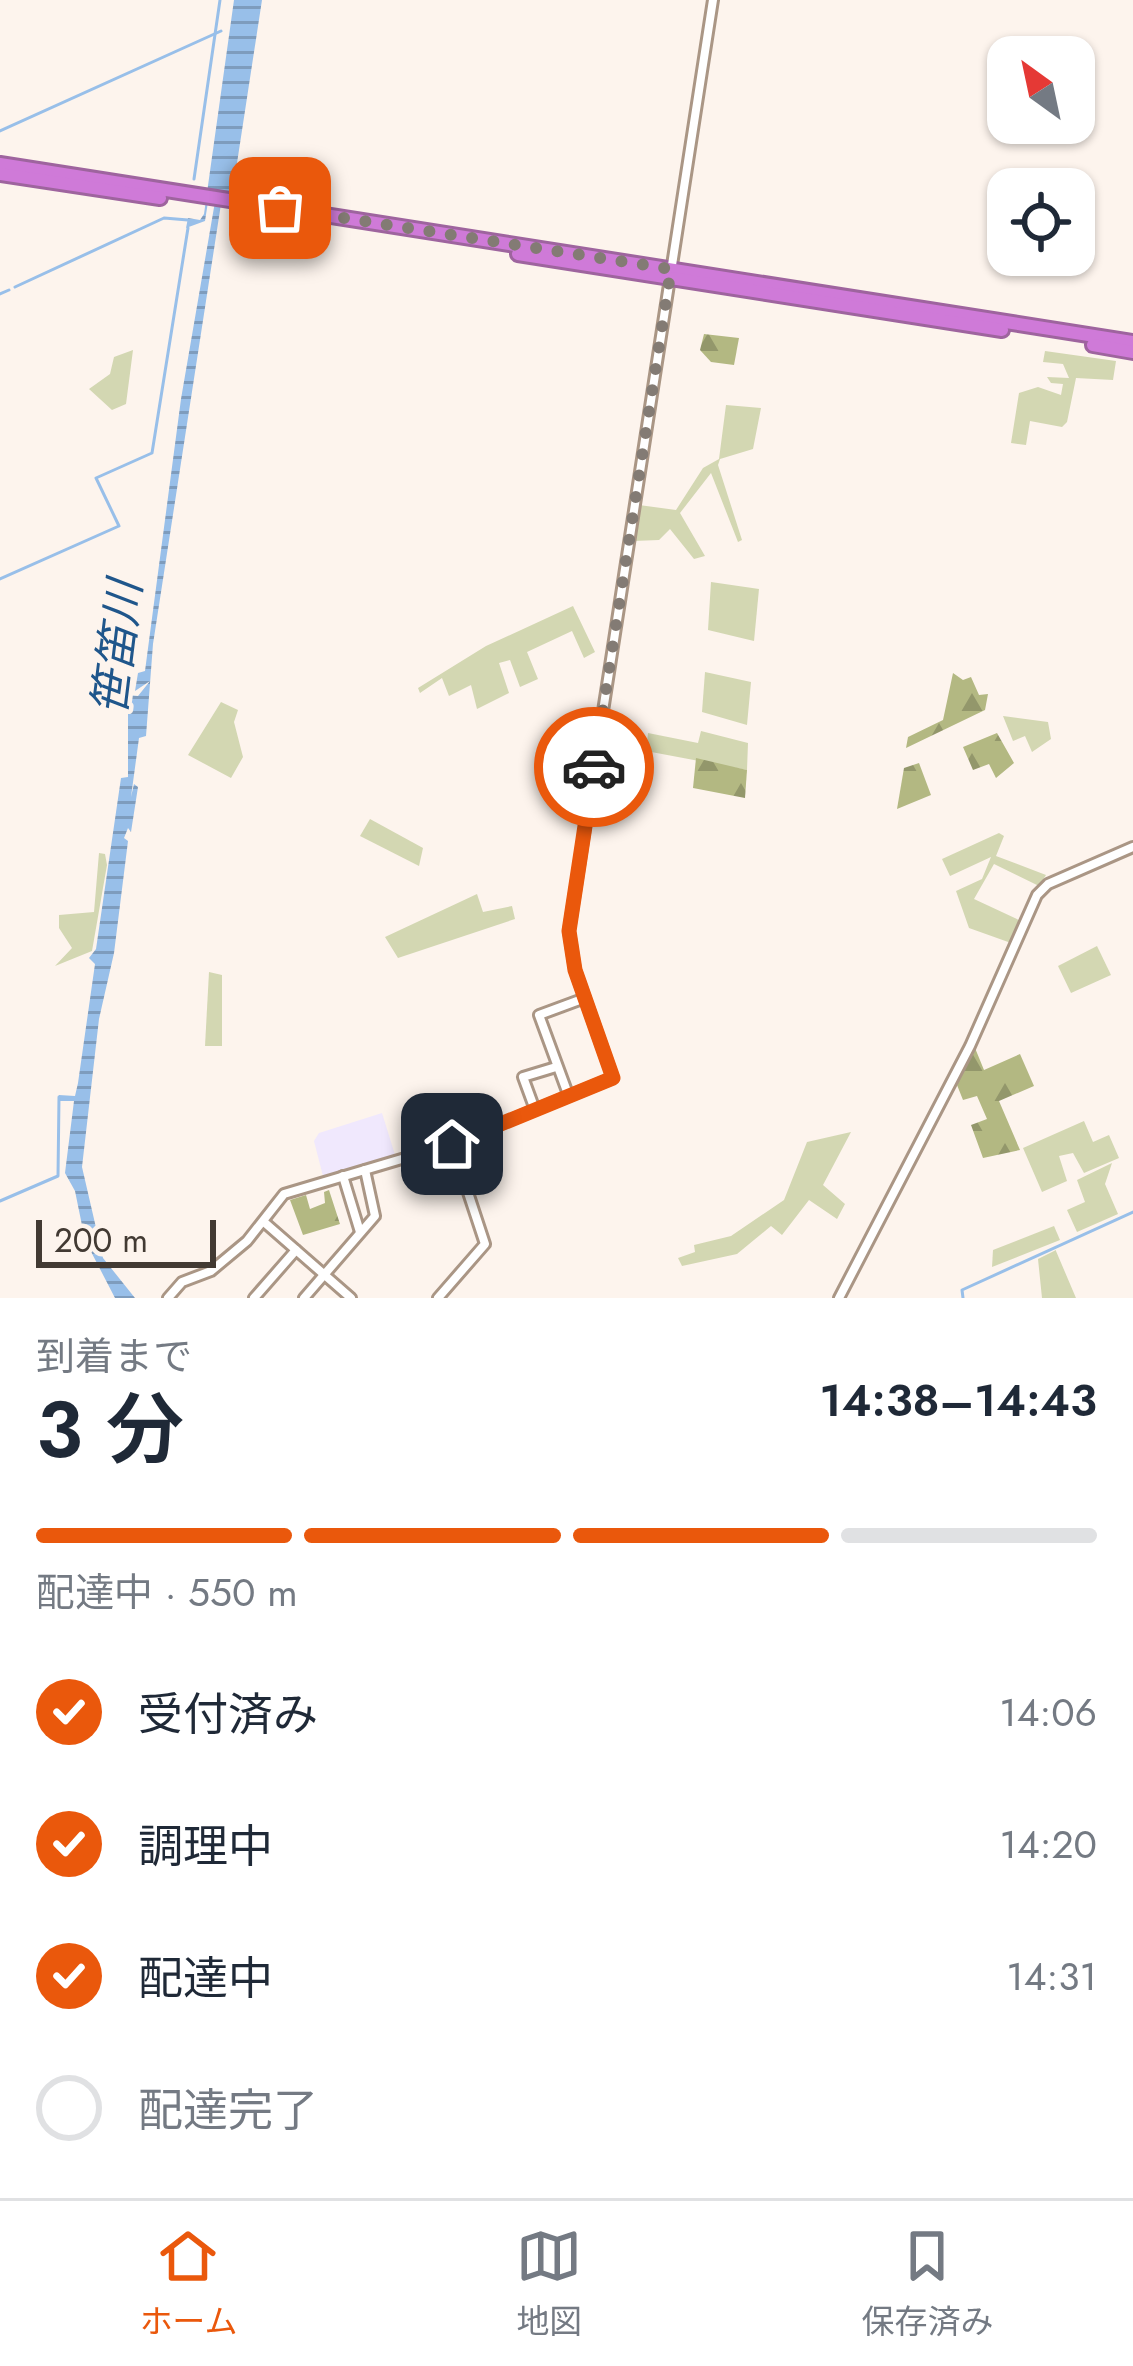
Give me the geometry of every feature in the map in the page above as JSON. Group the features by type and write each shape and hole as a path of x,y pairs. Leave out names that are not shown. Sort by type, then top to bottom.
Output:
{"highway":[{"path":"0,164 671,274 1133,342"},
{"path":"0,174 190,198"},
{"path":"671,274 1133,352"}],"street":[{"path":"168,1298 182,1282 211,1270 263,1222 284,1194 452,1144 613,1078 585,998 569,931 713,0"},
{"path":"839,1298 970,1046 1037,895 1048,884 1133,847"},
{"path":"568,1094 539,1015 585,998"},
{"path":"534,1107 523,1078 556,1067"},
{"path":"438,1298 485,1244 452,1144"},
{"path":"304,1298 377,1211 365,1170"},
{"path":"343,1176 360,1234"},
{"path":"263,1222 351,1298"},
{"path":"254,1298 296,1250"}],"shaded area":[{"path":"382,1113 396,1158 324,1180 314,1141 319,1133"}],"green space":[{"path":"704,334 739,338 734,365 711,362 700,350"},
{"path":"133,350 126,404 112,410 89,389 110,374 114,357"},
{"path":"1045,351 1116,361 1113,380 1076,378 1062,427 1030,421 1026,445 1011,443 1019,393 1038,387 1061,395 1063,384 1051,383 1047,377 1069,378 1063,364 1043,362"},
{"path":"726,405 761,408 753,449 720,459 718,465 742,540 738,542 711,473 680,513 705,556 694,559 670,529 659,540 633,541 639,505 676,510 703,468 719,459"},
{"path":"711,582 759,589 754,641 708,630"},
{"path":"573,606 595,652 584,658 572,631 527,652 538,679 520,687 510,660 499,663 509,693 477,709 471,685 449,696 442,678 420,693 418,688 486,646"},
{"path":"705,672 751,682 747,725 702,712"},
{"path":"953,673 963,680 971,677 979,695 988,694 985,710 906,748 908,737 943,720"},
{"path":"221,702 238,710 234,722 243,757 231,778 188,755"},
{"path":"1003,716 1048,722 1051,739 1032,752 1025,736 1013,741"},
{"path":"701,731 748,743 747,770 646,751 648,733 698,743"},
{"path":"997,733 1014,763 996,778 989,764 973,770 963,747"},
{"path":"696,758 747,770 745,798 693,788"},
{"path":"919,763 931,795 897,809 904,768"},
{"path":"370,819 423,848 419,866 360,836"},
{"path":"999,833 1004,836 996,856 1046,875 1039,886 994,864 974,899 1021,921 1011,943 969,928 956,891 982,879 991,857 950,876 942,859"},
{"path":"99,853 105,854 107,865 92,951 55,966 72,948 59,928 59,915 94,912"},
{"path":"477,894 483,912 512,906 515,919 398,958 385,937"},
{"path":"1097,946 1111,975 1071,993 1058,966"},
{"path":"209,972 222,975 222,1046 205,1046"},
{"path":"975,1048 984,1070 1020,1054 1034,1086 999,1101 1020,1150 983,1158 971,1125 987,1119 977,1096 963,1100 957,1085"},
{"path":"1084,1121 1093,1142 1109,1135 1119,1158 1084,1173 1073,1153 1059,1156 1067,1181 1042,1192 1023,1148"},
{"path":"851,1132 823,1185 845,1204 837,1219 809,1200 782,1235 771,1226 737,1254 682,1266 678,1258 695,1252 694,1245 731,1236 784,1200 807,1142"},
{"path":"1112,1163 1105,1184 1118,1214 1077,1232 1067,1210 1085,1202 1077,1180"},
{"path":"329,1190 340,1224 303,1235 290,1200 306,1195 310,1209 325,1203 324,1192"},
{"path":"1054,1226 1060,1240 992,1267 993,1250"},
{"path":"1056,1250 1076,1298 1042,1298 1038,1259"}],"water":[{"path":"234,0 262,0 237,163 234,221 230,192 223,191 153,644 146,736 139,738 131,797 134,784 138,787 131,832 128,828 124,838 128,841 114,953 99,1019 82,1167 103,1258 135,1298 115,1298 85,1240 75,1191 65,1173 74,1101 58,1101 59,1095 75,1096 78,1083 95,964 89,958 96,949 121,778 128,777 128,695 138,696 150,681 135,691 138,673 145,671 181,399 217,190 210,189 205,221 186,228 188,218 200,220 204,214"}],"waterway":[{"path":"194,179 220,0"},
{"path":"0,131 221,31"},
{"path":"15,287 164,218 188,220"},
{"path":"0,579 119,526 96,478 152,453 188,228"},
{"path":"0,294 9,290"},
{"path":"0,1201 58,1176 59,1097"},
{"path":"963,1298 962,1290 1133,1212"}],"way so far":[{"path":"280,208 671,269 594,767"}],"route":[{"path":"452,1144 613,1078 575,970 569,931 594,767"}],"water label":[{"name":"笹笛川","path":"117,648"}]}
